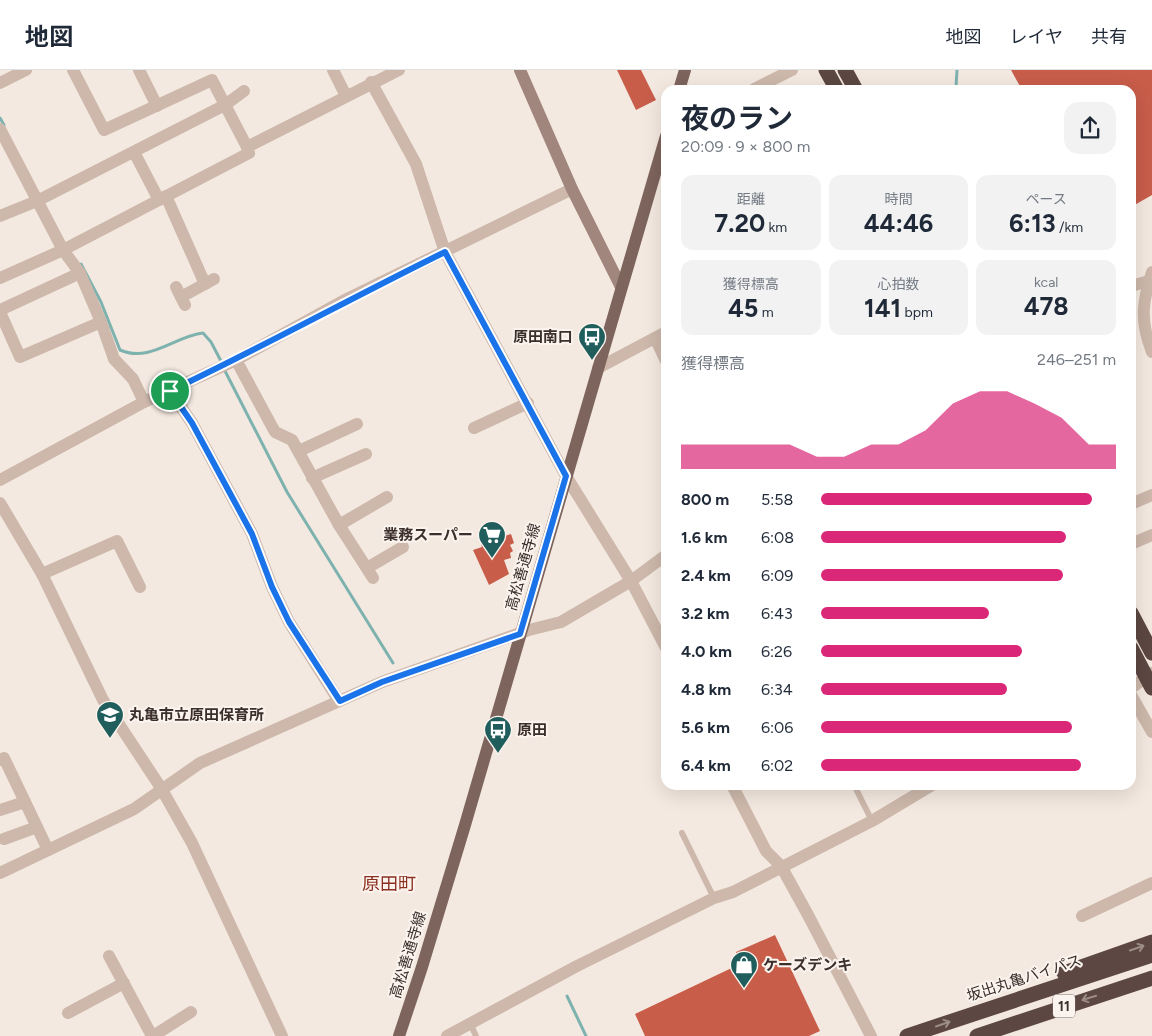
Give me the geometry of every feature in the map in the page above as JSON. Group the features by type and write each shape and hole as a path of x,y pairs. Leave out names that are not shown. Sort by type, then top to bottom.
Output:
{"highway":[{"path":"826,70 834,85"},
{"path":"845,70 853,85"},
{"path":"1136,622 1152,652"},
{"path":"1136,656 1150,680"},
{"path":"978,1012 1056,976 1152,942"},
{"name":"坂出丸亀バイパス","path":"908,1036 1152,955"},
{"name":"11","path":"977,1036 1152,978"}],"main road":[{"path":"680,85 685,70"},
{"name":"高松善通寺線","path":"399,1036 422,967 661,153"}],"street":[{"path":"0,83 24,70"},
{"path":"0,278 63,250 249,153 212,80 104,130 73,70"},
{"path":"138,70 157,106"},
{"path":"333,70 346,96"},
{"path":"247,147 370,82 399,70"},
{"path":"520,70 572,189 621,287"},
{"path":"762,85 792,70"},
{"path":"370,82 416,164 445,252 566,476 631,581 661,638"},
{"path":"0,216 38,201 134,152 225,105 244,91"},
{"path":"0,129 63,250 80,273 101,322 114,359 133,379 144,402"},
{"path":"134,152 210,281 180,296"},
{"path":"2,475 144,402 236,360 343,301 572,189"},
{"path":"80,273 0,311 20,357 101,322"},
{"path":"1136,284 1151,276"},
{"path":"1151,276 1142,323 1152,352"},
{"path":"598,368 661,335"},
{"path":"236,360 275,432 292,440 339,525 370,573 403,547"},
{"path":"170,391 192,423 252,534 272,587 289,622 340,701"},
{"path":"474,428 528,403"},
{"path":"299,452 357,424"},
{"path":"312,478 366,454"},
{"path":"1136,502 1152,495"},
{"path":"339,525 387,496"},
{"path":"0,503 42,574 103,700 161,788 192,843 278,1035"},
{"path":"1136,542 1152,535"},
{"path":"42,574 117,541 140,587"},
{"path":"0,873 134,809 161,788 200,763 382,682 520,634 561,622 631,581 661,559"},
{"path":"1136,686 1150,680"},
{"path":"1136,704 1152,732"},
{"path":"1,756 48,850"},
{"path":"735,790 766,851 781,866 835,964 871,1036"},
{"path":"447,1036 576,966 714,898 733,892 872,821 924,790"},
{"path":"0,810 25,802"},
{"path":"4,839 37,827"},
{"path":"1082,916 1152,884"},
{"path":"109,956 159,1035 191,1012"},
{"path":"68,1013 124,982"}],"lane":[{"path":"856,790 872,821"},
{"path":"682,833 714,898"},
{"path":"470,1022 476,1036"}],"building":[{"path":"617,70 641,70 656,100 636,110"},
{"path":"1011,70 1152,70 1152,195 1136,204 1136,85 1019,85"},
{"name":"業務スーパー","path":"511,534 514,543 510,545 513,551 510,553 511,558 504,560 509,574 489,585 473,550 482,547 481,544"},
{"name":"ケーズデンキ","path":"775,935 820,1031 809,1036 645,1036 635,1014 740,964 736,952"}],"waterway":[{"path":"956,85 957,70"},
{"path":"0,118 4,125"},
{"path":"81,264 101,302 120,350 131,353 152,351 203,333 211,342 222,363"},
{"path":"224,369 287,492 393,663"},
{"path":"567,996 586,1036"}],"place":[{"name":"原田南口","path":"592,361"},
{"name":"業務スーパー","path":"492,559"},
{"name":"丸亀市立原田保育所","path":"110,739"},
{"name":"原田","path":"498,754"},
{"name":"ケーズデンキ","path":"744,989"}],"district":[{"name":"原田町","path":"389,884"}],"route":[{"path":"445,252 566,476 520,634 382,682 340,701 289,622 272,587 252,534 192,423 170,391 236,360 343,301 445,252"}]}
